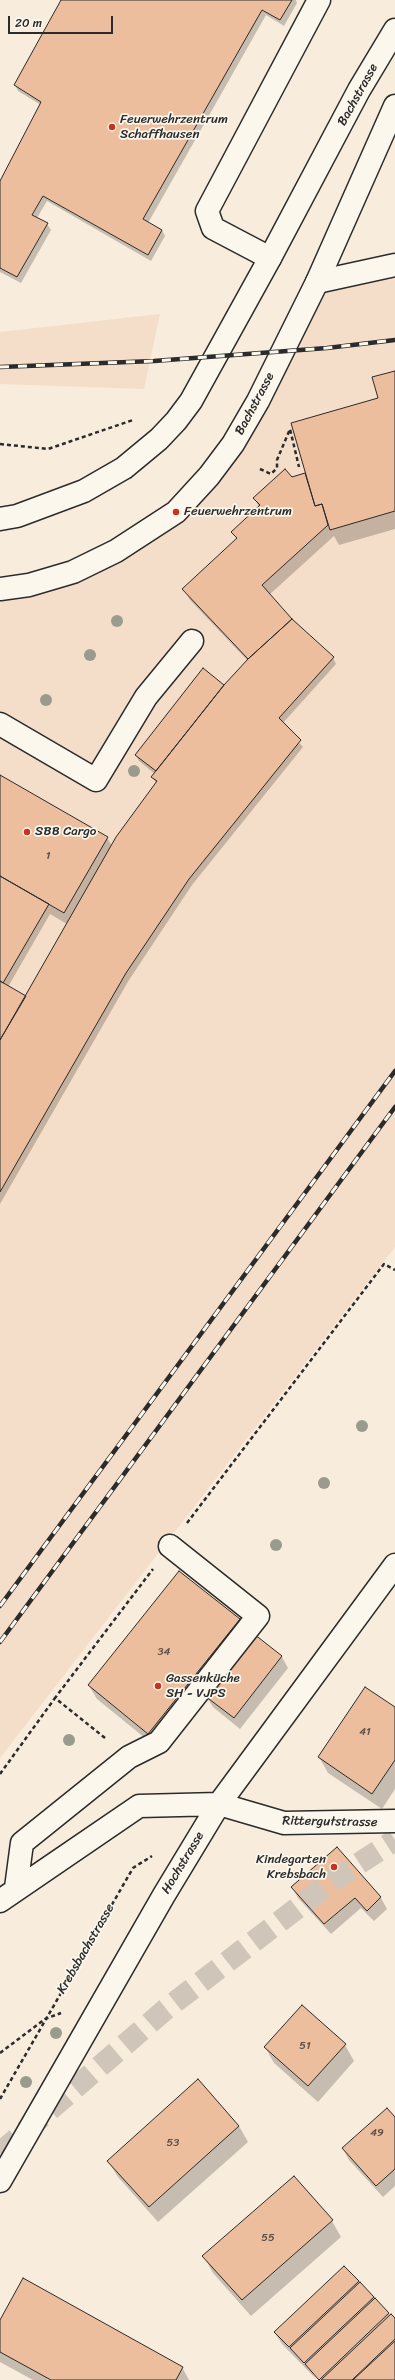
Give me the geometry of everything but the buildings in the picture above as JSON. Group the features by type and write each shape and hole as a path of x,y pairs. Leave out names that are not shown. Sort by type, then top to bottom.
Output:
{"main road":[{"path":"270,258 213,228 207,211 319,0"},
{"name":"Bachstrasse","path":"0,519 17,516 84,491 124,468 159,439 191,400 270,258 359,90 395,30"},
{"name":"Bachstrasse","path":"0,589 29,585 73,572 116,551 176,512 190,499 233,444 244,426 317,282 395,106"},
{"path":"317,282 395,266"},
{"path":"0,724 96,780 146,697 192,641"},
{"path":"8,1895 22,1843 129,1757 159,1742 258,1616 170,1546"},
{"name":"Hochstrasse","path":"0,2181 164,1895 219,1804 395,1565"},
{"path":"8,1895 139,1806 219,1804"},
{"name":"Rittergutstrasse","path":"219,1804 284,1823 395,1821"}],"path":[{"path":"0,444 48,449 130,421"},
{"path":"260,469 271,474 277,468 277,460 290,429 299,466"},
{"path":"0,1774 55,1698 384,1264 395,1270"},
{"path":"55,1698 129,1757"},
{"name":"Krebsbachstrasse","path":"0,2053 45,2018 133,1868 157,1852"},
{"path":"0,2099 45,2018"}],"shaded area":[{"path":"395,265 395,1247 0,1758 0,589 73,572 190,499 317,282"},
{"path":"160,314 144,389 0,384 0,332"}],"tunnel":[{"path":"0,2153 166,2009 335,1879 395,1840"}],"railway":[{"path":"0,367 154,361 327,348 395,340"},
{"path":"0,1606 395,1071"},
{"path":"0,1642 395,1107"}],"place":[{"name":"Feuerwehrzentrum Schaffhausen","path":"112,127"},
{"name":"Feuerwehrzentrum","path":"176,512"},
{"name":"SBB Cargo","path":"27,832"},
{"name":"Gassenküche SH - VJPS","path":"158,1686"},
{"name":"Kindegarten Krebsbach","path":"334,1867"}]}
